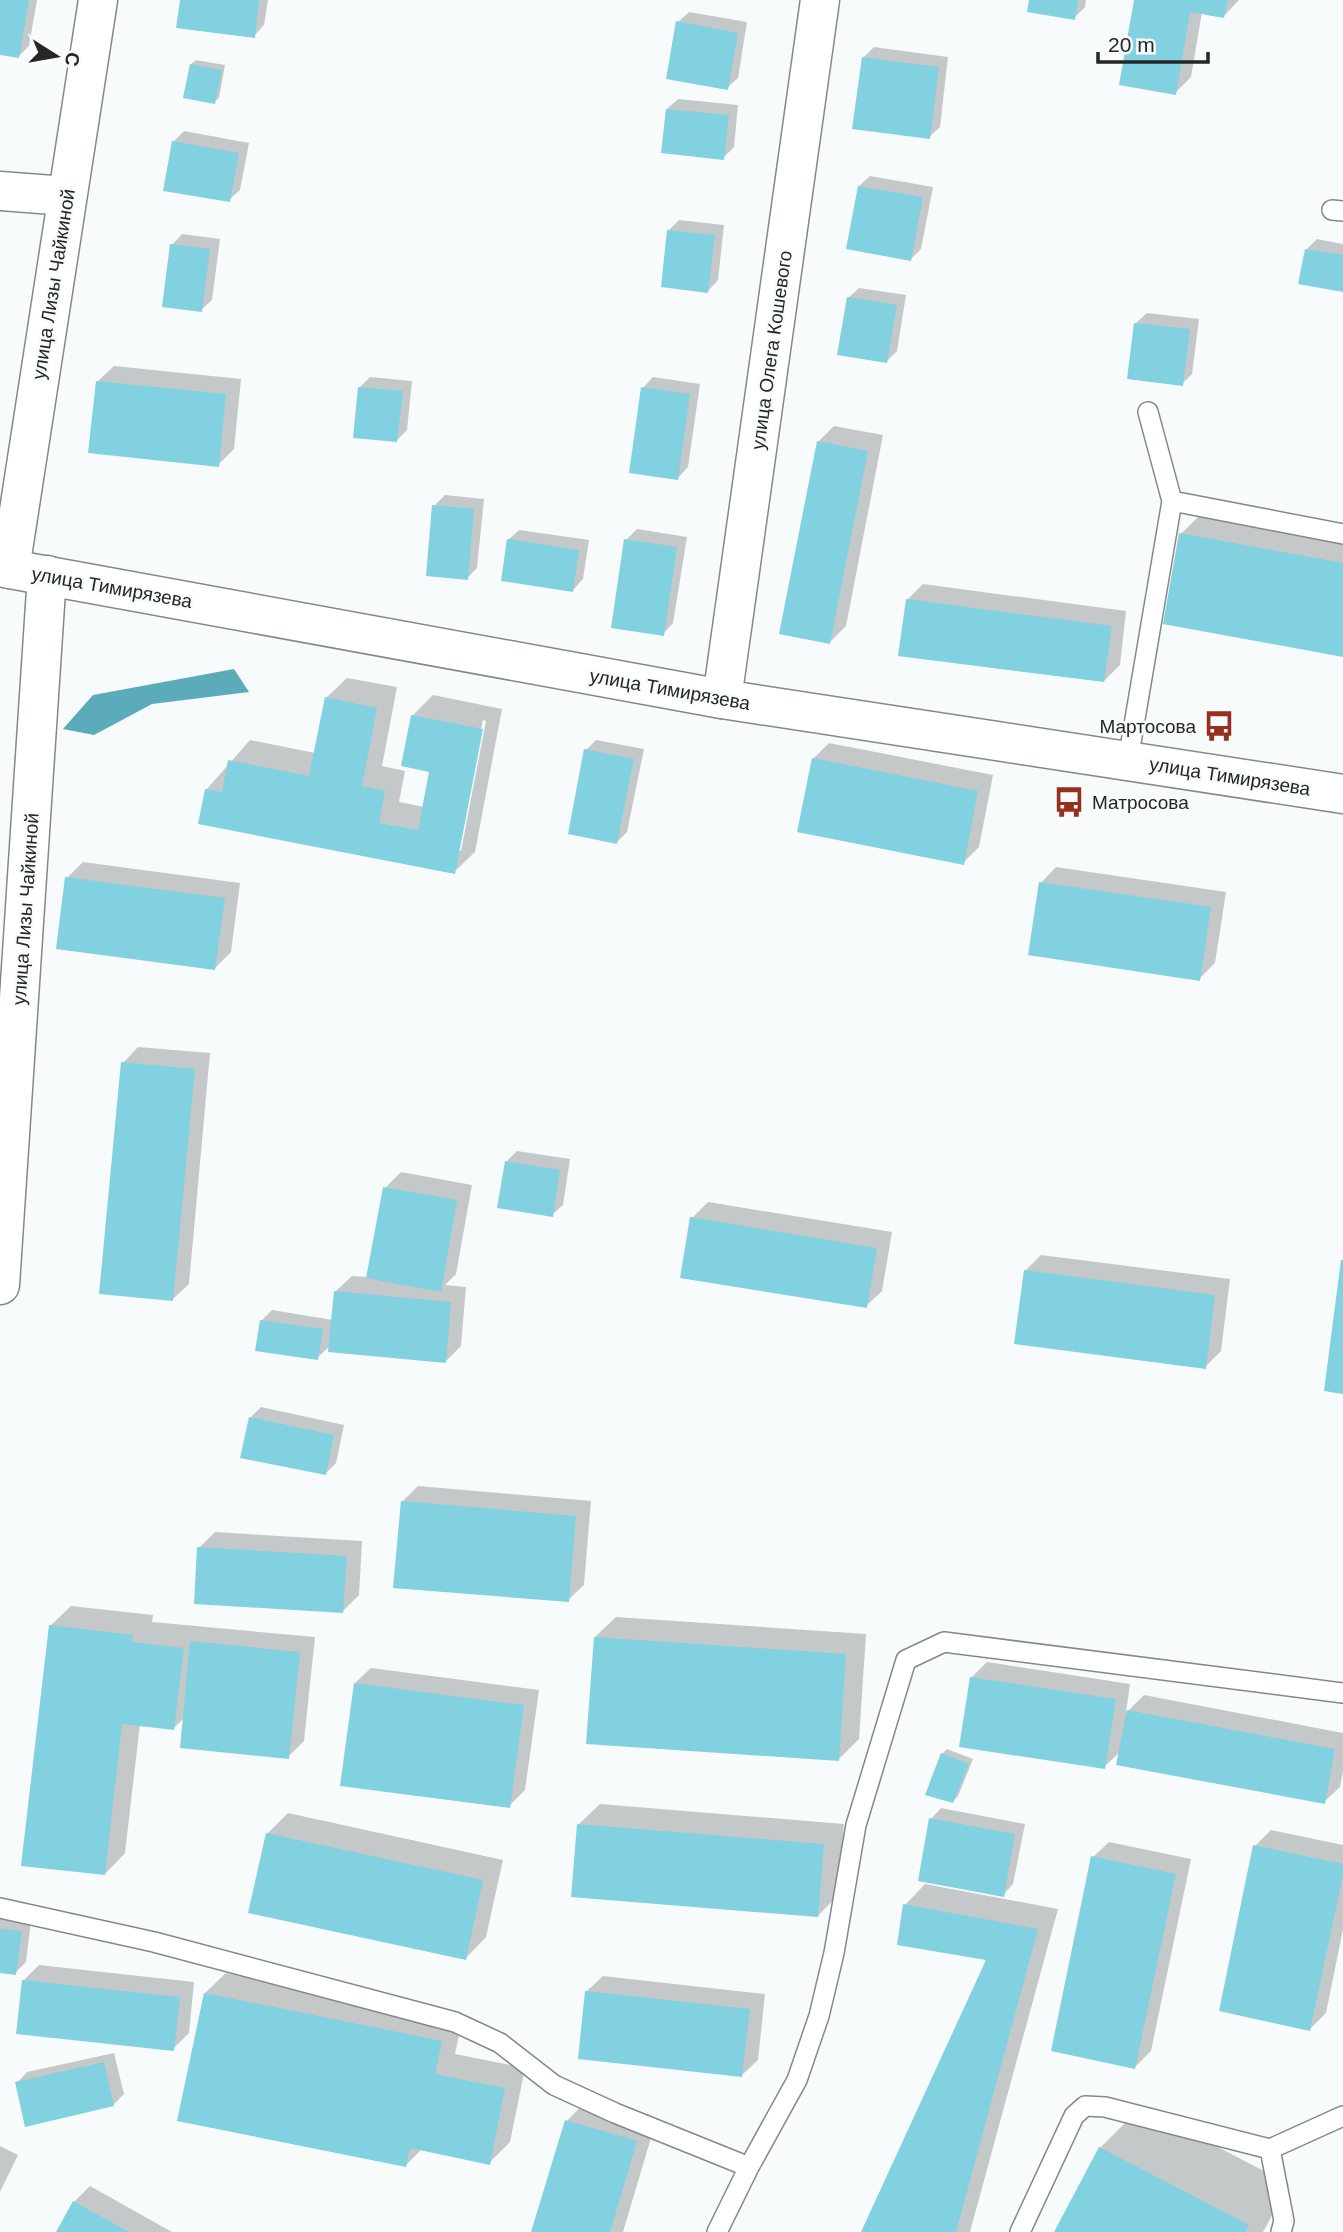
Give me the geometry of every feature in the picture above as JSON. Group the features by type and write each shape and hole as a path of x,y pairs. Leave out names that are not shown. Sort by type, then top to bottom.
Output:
{"street":[{"name":"улица Лизы Чайкиной","path":"5,568 98,0"},
{"name":"улица Олега Кошевого","path":"722,699 820,0"},
{"path":"0,191 66,196"},
{"name":"улица Тимирязева","path":"5,568 722,699 1343,794"},
{"name":"улица Лизы Чайкиной","path":"0,1285 5,1129 47,575"}],"lane":[{"path":"1128,760 1172,501 1148,412"},
{"path":"1172,501 1343,534"},
{"path":"717,2232 797,2080 819,2017 834,1953 856,1825 906,1660 944,1642 1343,1693"},
{"path":"0,1908 154,1942 455,2022 500,2043 554,2085 614,2113 749,2167"},
{"path":"1020,2232 1074,2116 1085,2106 1105,2107 1270,2149 1343,2116"},
{"path":"1270,2149 1284,2221 1281,2232"}],"water":[{"path":"234,669 249,692 152,704 94,735 63,729 93,695"}],"building":[{"path":"0,0 29,0 19,58 0,55"},
{"path":"180,0 259,0 255,38 176,28"},
{"path":"1029,0 1078,0 1075,20 1027,12"},
{"path":"1134,0 1228,0 1224,18 1190,12 1176,95 1119,85"},
{"path":"676,21 738,33 728,90 666,79"},
{"path":"862,57 939,67 930,139 852,129"},
{"path":"190,64 222,70 215,104 183,98"},
{"path":"666,109 729,115 724,160 661,153"},
{"path":"172,141 239,153 230,202 163,191"},
{"path":"858,186 923,197 911,261 846,249"},
{"path":"667,230 715,235 708,293 661,287"},
{"path":"170,244 210,249 202,312 162,307"},
{"path":"1305,249 1343,255 1343,292 1298,284"},
{"path":"847,297 897,305 887,363 837,355"},
{"path":"1134,323 1190,329 1183,386 1127,379"},
{"path":"96,381 226,394 219,467 88,453"},
{"path":"358,387 403,391 397,442 353,438"},
{"path":"641,387 690,394 678,480 629,473"},
{"path":"817,441 868,451 830,644 779,634"},
{"path":"432,505 474,509 468,580 426,576"},
{"path":"1179,533 1343,563 1343,657 1163,624"},
{"path":"507,539 579,550 573,592 501,581"},
{"path":"624,539 677,547 664,636 611,628"},
{"path":"906,599 1112,626 1104,682 898,656"},
{"path":"325,697 377,708 362,786 385,791 379,823 418,830 429,772 401,766 411,715 483,729 455,874 198,824 205,789 222,792 228,760 309,776"},
{"path":"584,749 634,759 617,844 568,834"},
{"path":"812,758 978,791 964,865 797,832"},
{"path":"65,877 225,898 215,970 56,949"},
{"path":"1039,882 1211,907 1200,981 1028,955"},
{"path":"121,1062 195,1069 173,1301 99,1294"},
{"path":"505,1161 560,1170 553,1217 497,1208"},
{"path":"383,1187 457,1200 441,1292 366,1278"},
{"path":"690,1217 877,1248 867,1308 680,1278"},
{"path":"1343,1260 1343,1394 1324,1391"},
{"path":"1024,1270 1215,1295 1206,1369 1014,1344"},
{"path":"334,1291 451,1302 446,1363 328,1352"},
{"path":"260,1320 323,1329 318,1360 255,1351"},
{"path":"249,1417 334,1435 326,1475 240,1458"},
{"path":"401,1501 576,1516 569,1602 393,1588"},
{"path":"197,1547 347,1556 343,1613 194,1604"},
{"path":"49,1625 133,1635 132,1642 184,1648 174,1730 122,1724 105,1875 21,1866"},
{"path":"594,1637 846,1654 839,1761 586,1744"},
{"path":"190,1641 300,1652 289,1759 180,1748"},
{"path":"970,1677 1116,1699 1105,1769 959,1747"},
{"path":"354,1683 524,1705 510,1808 340,1786"},
{"path":"1127,1710 1335,1749 1325,1804 1116,1765"},
{"path":"941,1753 969,1764 953,1803 925,1795"},
{"path":"929,1818 1015,1834 1004,1897 918,1881"},
{"path":"577,1824 824,1844 818,1917 571,1897"},
{"path":"266,1833 483,1880 466,1960 248,1913"},
{"path":"1253,1845 1343,1864 1310,2031 1219,2011"},
{"path":"1091,1856 1176,1874 1135,2069 1051,2051"},
{"path":"903,1904 1038,1929 956,2232 861,2232 986,1960 897,1945"},
{"path":"0,1929 22,1931 16,1975 0,1973"},
{"path":"22,1980 180,1997 174,2051 16,2034"},
{"path":"585,1991 750,2009 742,2077 578,2059"},
{"path":"204,1993 442,2041 435,2074 505,2088 490,2165 410,2148 406,2167 177,2121"},
{"path":"104,2062 114,2106 25,2127 15,2082"},
{"path":"565,2120 637,2141 610,2232 531,2232"},
{"path":"1099,2147 1249,2225 1245,2232 1054,2232"},
{"path":"73,2201 129,2232 56,2232"}],"place":[{"name":"Мартосова","path":"1219,726"},
{"name":"Матросова","path":"1069,802"}]}
